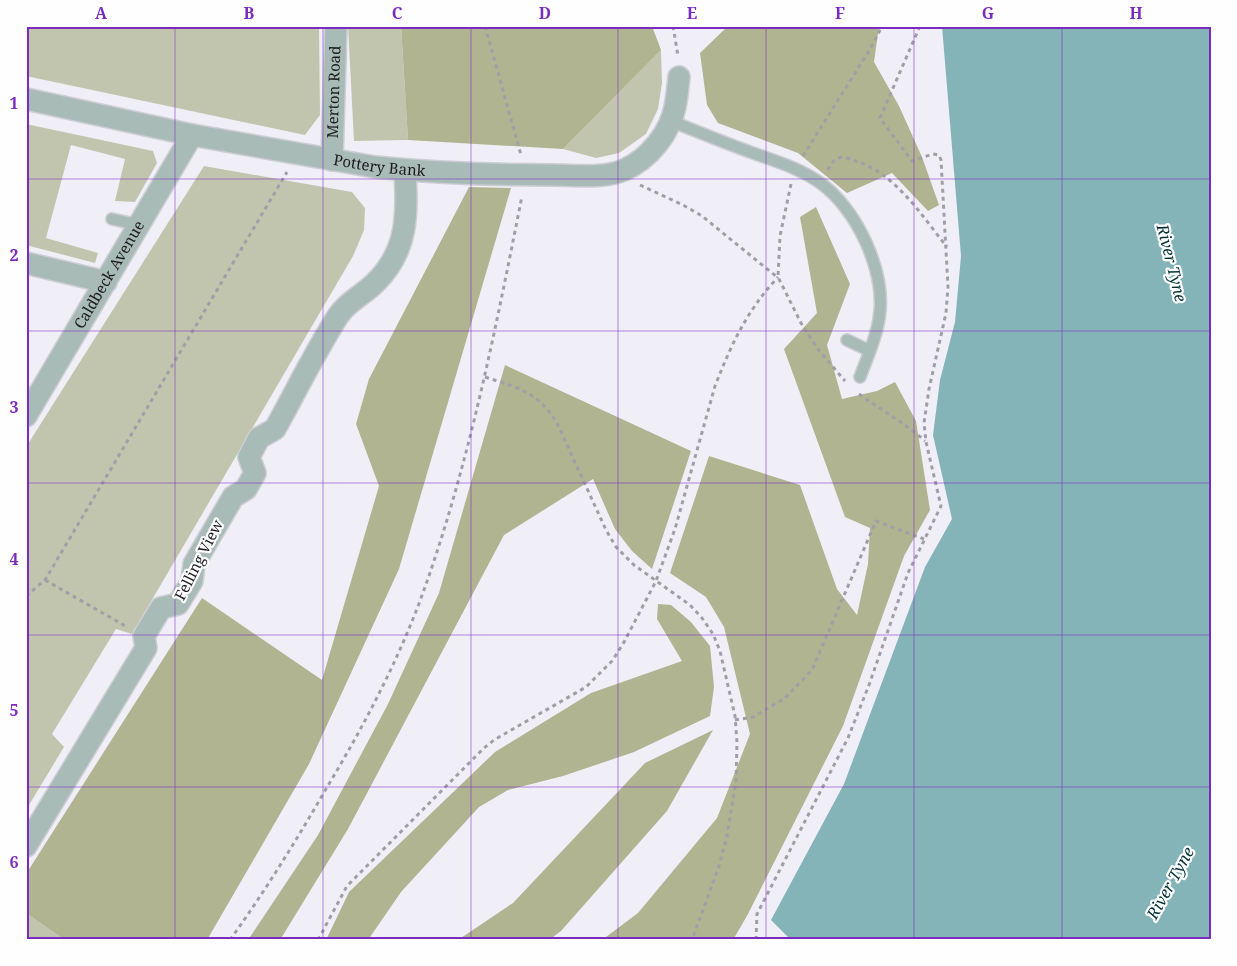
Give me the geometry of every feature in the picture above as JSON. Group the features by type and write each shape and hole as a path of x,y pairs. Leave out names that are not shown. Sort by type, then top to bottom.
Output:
{"street":[{"name":"Merton Road","path":"332,160 336,26"},
{"name":"Pottery Bank","path":"26,99 192,135 375,167 523,175 608,175 625,169 652,150 664,134 671,121 675,107 679,76"},
{"name":"Caldbeck Avenue","path":"26,416 192,135"},
{"name":"Felling View","path":"26,846 146,648 144,636 161,608 178,604 192,580 194,564 233,497 246,489 255,473 249,456 259,438 274,429 342,310 376,283 390,263 402,240 405,228 407,209 405,170"},
{"path":"26,263 106,282"}],"lane":[{"path":"671,121 796,169 819,182 843,204 856,223 868,249 877,276 880,297 879,317 875,335 860,377"},
{"path":"112,219 139,225"},
{"path":"847,340 870,351"}],"path":[{"path":"230,940 294,845 342,763 386,680 419,602 438,548 492,351 522,195 522,159 484,26"},
{"path":"673,26 678,48 679,76"},
{"path":"318,940 347,886 484,748 494,740 586,687 612,661 623,644 656,581 675,530 715,386 724,364 750,311 762,294 778,277 781,227 796,169 872,46 882,26"},
{"path":"756,940 757,914 852,730 908,573 941,506 926,442 924,423 946,313 948,288 941,160 939,155 933,154 912,161 880,118 920,26"},
{"path":"26,596 45,580 297,154"},
{"path":"819,182 833,162 840,157 868,166 890,181 904,194 947,247"},
{"path":"608,175 638,184 702,216 778,277 797,316 817,348 848,385"},
{"path":"485,377 530,394 540,400 548,409 557,422 611,540 623,554 690,606 702,618 713,634 720,651 735,720 737,742 736,781 727,836 719,866 692,940"},
{"path":"854,390 910,428 926,442"},
{"path":"735,720 754,717 785,698 812,670 876,521 924,539"},
{"path":"45,580 144,636"}],"green space":[{"path":"26,26 319,26 320,115 305,135 26,76"},
{"path":"348,26 401,26 408,140 354,141"},
{"path":"401,26 652,26 661,50 563,149 408,140"},
{"path":"728,26 879,26 874,62 899,106 922,157 939,205 928,211 892,173 847,193 798,153 718,123 707,105 700,53"},
{"path":"661,50 662,83 658,109 646,134 619,153 596,158 563,149"},
{"path":"26,124 153,151 157,163 135,202 115,201 125,159 71,145 46,238 98,253 95,263 26,245"},
{"path":"204,166 352,192 365,208 364,230 353,256 132,634 116,629 52,734 64,747 26,810 26,447"},
{"path":"469,187 511,188 399,569 309,764 207,940 65,940 26,913 26,874 202,598 322,680 379,486 356,424 369,379"},
{"path":"816,207 850,284 827,345 842,399 877,391 895,382 916,421 930,510 904,556 843,726 733,940 602,940 638,913 717,818 750,734 724,627 706,597 670,573 709,456 800,485 837,589 857,615 868,564 870,528 845,517 784,349 817,313 800,217"},
{"path":"505,365 691,451 652,569 632,551 615,529 593,479 504,535 348,829 280,940 248,940 318,835 388,704 439,593"},
{"path":"658,604 671,605 691,622 710,646 714,687 710,716 634,752 563,776 508,790 479,807 401,892 368,940 326,940 349,892 495,752 591,693 682,661 657,619"},
{"path":"713,730 667,811 561,931 549,940 458,940 513,903 645,763"},
{"path":"26,913 65,940 26,940"}],"water":[{"name":"River Tyne","path":"942,26 1211,26 1211,940 791,940 771,920 844,784 925,567 952,519 933,435 940,380 955,322 961,256"}]}
